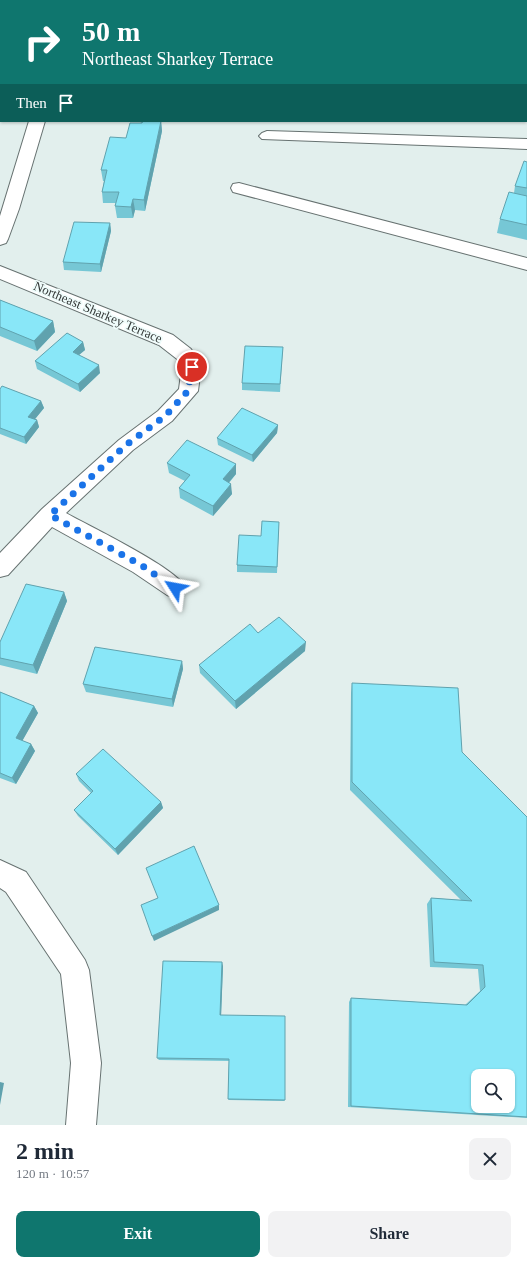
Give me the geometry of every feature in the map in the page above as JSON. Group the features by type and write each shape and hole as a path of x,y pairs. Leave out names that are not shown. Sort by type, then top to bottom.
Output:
{"street":[{"path":"0,239 7,198 37,122"},
{"path":"267,136 527,144"},
{"path":"239,188 527,264"},
{"name":"Northeast Sharkey Terrace","path":"0,272 166,340 184,354 192,367 188,391 165,416 126,445 50,515 0,568"},
{"path":"50,515 141,565 175,588"},
{"path":"0,873 16,882 75,970 86,1063 81,1125"}],"building":[{"path":"161,122 144,200 133,199 131,207 115,206 119,192 102,192 107,170 101,170 110,137 126,138 130,123"},
{"path":"524,161 527,162 527,188 515,186"},
{"path":"509,192 527,196 527,225 500,219"},
{"path":"74,222 110,223 100,264 63,262"},
{"path":"0,300 53,321 34,341 0,327"},
{"path":"67,333 83,342 73,352 99,365 78,384 35,361"},
{"path":"245,346 283,347 280,384 242,383"},
{"path":"2,386 41,401 28,417 37,420 24,437 0,428 0,389"},
{"path":"242,408 278,425 252,455 217,438"},
{"path":"187,440 236,464 223,479 231,484 213,506 179,488 190,475 167,463"},
{"path":"262,521 279,522 277,567 237,565 239,535 261,536"},
{"path":"26,584 64,592 33,665 0,658 0,642"},
{"path":"279,617 306,642 235,701 199,665 250,624 258,633"},
{"path":"95,647 182,661 172,699 83,684"},
{"path":"352,683 458,688 462,752 527,817 527,1117 351,1106 351,998 467,1005 485,987 483,965 434,962 431,898 472,901 352,782"},
{"path":"0,692 34,706 16,738 31,744 12,778 0,773"},
{"path":"103,749 161,802 115,849 74,810 93,791 76,774"},
{"path":"194,846 219,905 152,936 141,905 158,898 146,868"},
{"path":"163,961 222,962 220,1015 285,1016 285,1100 228,1099 229,1059 157,1058"}],"route":[{"path":"175,588 141,565 50,515 126,445 165,416 188,391 192,367"}]}
